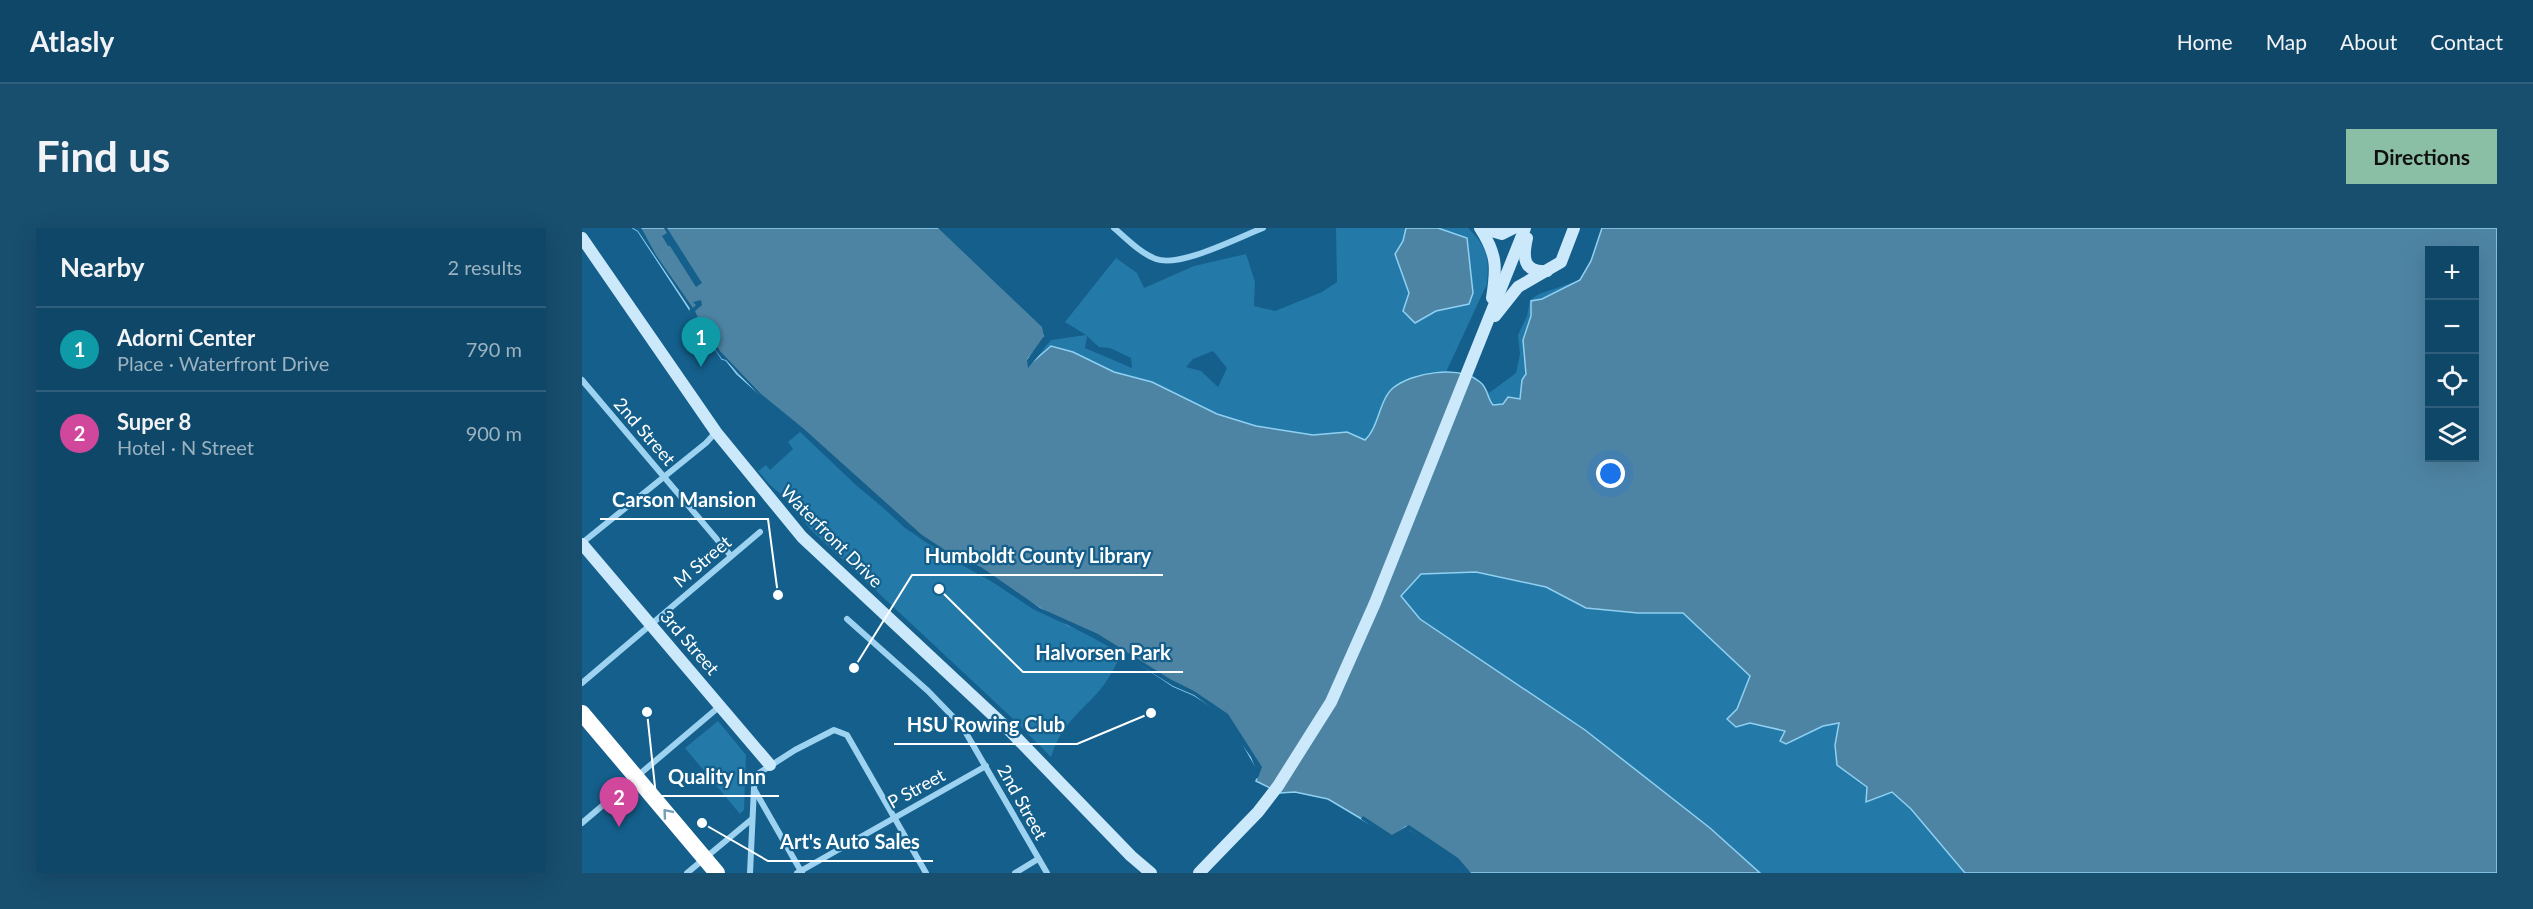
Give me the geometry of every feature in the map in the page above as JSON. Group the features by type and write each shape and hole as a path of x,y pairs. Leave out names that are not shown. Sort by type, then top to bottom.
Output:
{"highway":[{"path":"582,713 717,873"}],"street":[{"path":"1114,228 1144,253 1164,261 1188,257 1263,228"},
{"path":"1481,228 1502,234 1514,228"},
{"path":"1481,228 1492,249 1496,272 1485,328"},
{"path":"1199,873 1251,819 1278,786 1331,702 1375,603 1527,228"},
{"path":"1527,228 1526,261 1533,270 1546,271"},
{"path":"1485,328 1513,292 1524,283 1561,262 1574,228"},
{"name":"Waterfront Drive","path":"582,238 716,432 802,537 1002,724 1131,856 1151,873"},
{"name":"2nd Street","path":"582,380 731,556"},
{"path":"582,543 665,477 716,432"},
{"name":"M Street","path":"582,683 760,532"},
{"name":"3rd Street","path":"582,543 770,765"},
{"name":"2nd Street","path":"847,619 946,708 966,732 1047,873"},
{"path":"582,823 720,706"},
{"path":"750,873 754,788 758,772 830,731 841,731 847,735 926,873"},
{"name":"P Street","path":"800,872 986,766"},
{"path":"754,788 800,872"},
{"path":"687,873 752,819"},
{"path":"1015,873 1038,859"}],"shaded area":[{"path":"633,228 943,228 1046,329 1043,342 1028,359 1030,364 1051,346 1073,352 1114,372 1152,382 1217,414 1256,426 1313,435 1347,432 1365,440 1370,435 1388,393 1401,382 1412,378 1436,373 1461,374 1483,384 1493,405 1503,404 1508,397 1520,399 1522,380 1526,374 1523,340 1531,316 1531,301 1542,299 1580,280 1591,261 1602,228 2497,228 2497,873 1965,873 1911,809 1892,792 1866,802 1867,787 1837,765 1835,745 1839,723 1823,726 1786,744 1780,741 1785,731 1750,723 1736,727 1727,719 1737,709 1750,676 1683,613 1638,613 1586,608 1546,587 1476,572 1421,574 1401,596 1420,619 1585,730 1710,828 1760,873 1468,873 1457,859 1406,827 1392,837 1328,799 1295,792 1280,793 1256,781 1259,772 1232,725 1222,713 1194,695 1173,686 1098,636 1068,625 921,538 737,374 726,360 722,359 638,231"},
{"path":"1336,228 1468,228 1480,241 1486,253 1487,284 1446,372 1470,377 1481,383 1489,393 1516,373 1520,354 1518,335 1527,316 1530,300 1539,294 1580,280 1591,261 1602,228 2497,873 1747,873 1394,613 1372,468 1030,364 1051,340 1086,335 1065,322 1116,258 1137,273 1144,288 1194,266 1246,254 1255,282 1254,306 1275,311 1322,292 1337,282","holes":["1087,336 1099,347 1110,348 1131,358 1132,368 1085,348","1213,351 1227,368 1218,387 1201,371 1186,367 1193,359"]},
{"path":"1406,228 1438,228 1467,238 1473,293 1469,304 1436,311 1415,323 1403,311 1409,293 1395,254 1403,241"},
{"path":"801,431 905,528 962,565 1122,654 1103,686 1066,727 1051,757 810,529 790,502 758,471 766,465 770,470 793,449 788,442"},
{"path":"718,721 746,755 744,810 740,814 685,748"}],"pier":[{"path":"633,228 641,228 656,255 693,308 696,305 693,302 701,300 702,305 695,311 698,318 720,351 760,393 804,429 922,535 945,550 981,567 1040,608 1098,634 1228,714 1262,767 1258,778 1255,779 1256,770 1251,757 1220,714 1194,695 1173,686 1103,642 1033,609 985,577 922,540 857,486 798,430 757,397 759,395 726,360 722,359 714,348 714,344 689,312 690,308 638,231"},
{"path":"664,228 667,228 702,283 696,287 662,236 667,233"},
{"path":"938,228 948,228 1048,328 1046,343 1031,360 1046,347 1028,368 1027,360 1044,336 1042,327"},
{"path":"1363,816 1392,835 1409,825 1458,858 1471,873 1465,873 1455,861 1409,830 1391,840 1361,819"}],"place":[{"name":"Adorni Center","path":"701,367"},
{"name":"Halvorsen Park","path":"939,589"},
{"name":"Carson Mansion","path":"778,595"},
{"name":"Humboldt County Library","path":"854,668"},
{"name":"Quality Inn","path":"647,712"},
{"name":"HSU Rowing Club","path":"1151,713"},
{"name":"Art's Auto Sales","path":"702,823"},
{"name":"Super 8","path":"619,827"}]}
